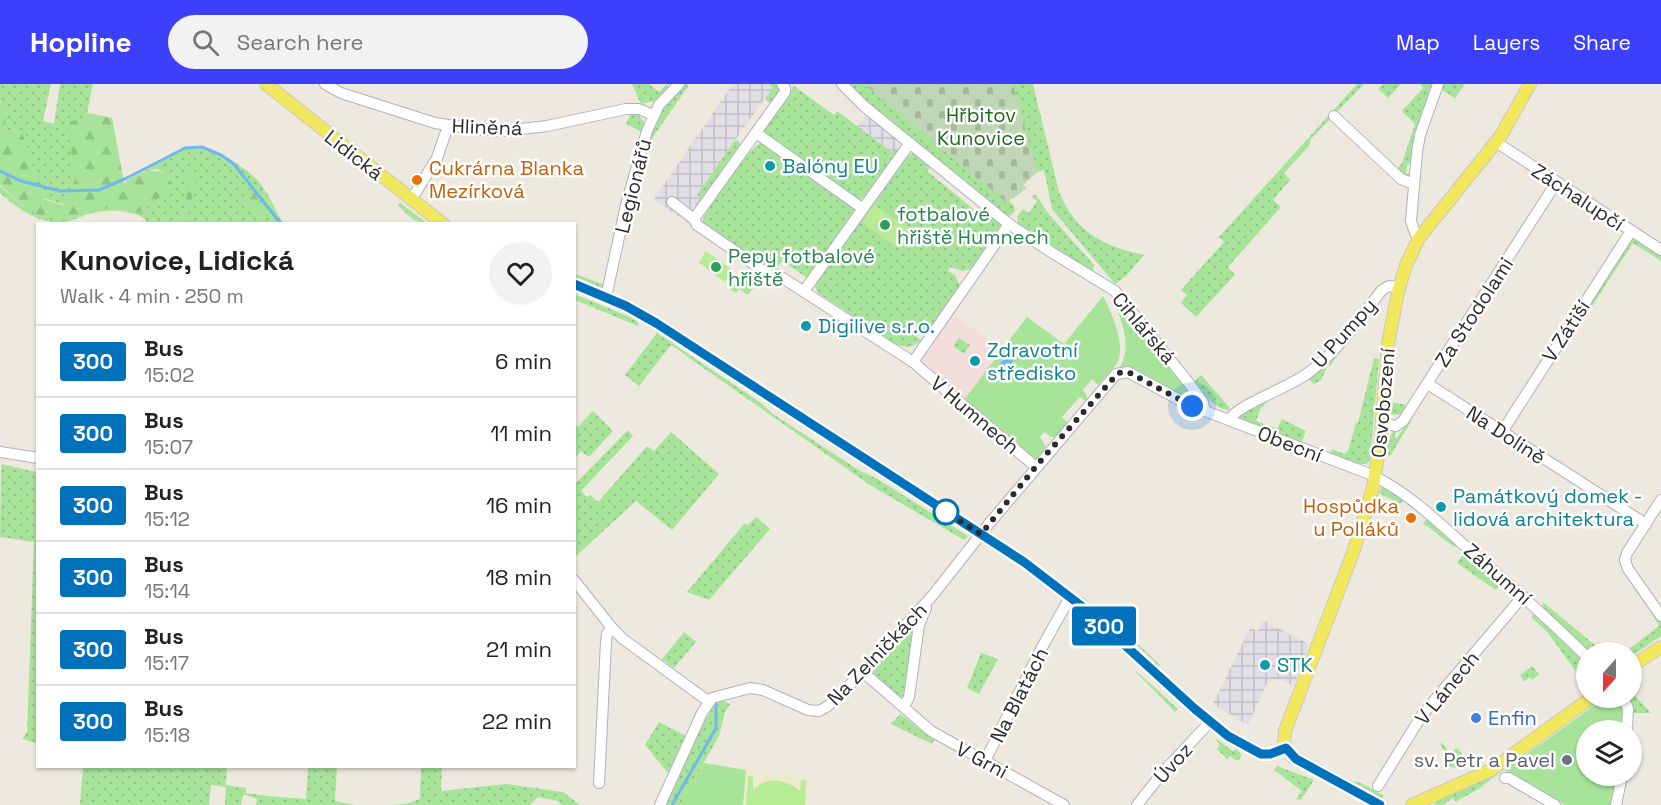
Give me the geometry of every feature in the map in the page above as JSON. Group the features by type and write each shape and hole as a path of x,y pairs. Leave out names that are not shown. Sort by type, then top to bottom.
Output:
{"main road":[{"name":"Lidická","path":"266,84 440,222"},
{"name":"Osvobození","path":"1286,748 1285,733 1289,718 1354,550 1375,476 1382,424 1387,352 1399,286 1409,257 1419,238 1496,142 1530,84"},
{"path":"576,285 606,297 656,323 1024,562 1070,597 1210,722 1233,739 1261,754 1270,754 1286,748 1296,759 1365,801 1380,805"},
{"path":"1642,659 1661,647"},
{"path":"1412,805 1491,770 1577,708"}],"street":[{"name":"Hliněná","path":"325,84 341,93 448,126 505,131 556,125 613,111 635,109 653,115"},
{"name":"Legionářů","path":"606,297 626,205 653,115 665,97 679,84"},
{"path":"694,219 785,92 782,84"},
{"name":"Cihlářská","path":"842,84 864,106 1009,224 1120,295 1203,402 1205,410"},
{"path":"1419,238 1413,231 1411,221 1418,143 1438,84"},
{"path":"1334,116 1401,179 1414,184"},
{"path":"411,200 437,158 448,126"},
{"path":"756,134 862,208"},
{"name":"Záchalupčí","path":"1496,142 1661,250"},
{"path":"804,291 910,143"},
{"name":"Za Stodolami","path":"1382,424 1396,426 1402,423 1556,183"},
{"name":"V Humnech","path":"672,202 694,219 697,225 771,276 778,275 913,362 1036,467"},
{"name":"V Humnech","path":"913,362 1009,224"},
{"name":"V Zátiší","path":"1502,432 1630,231"},
{"name":"U Pumpy","path":"1229,420 1238,410 1290,386 1311,371 1347,336 1382,290 1389,286 1399,286"},
{"name":"Obecní","path":"1063,435 1116,374 1122,371 1192,406 1375,476"},
{"name":"Na Dolině","path":"1428,384 1646,524"},
{"name":"Na Zelničkách","path":"714,698 744,688 757,688 808,710 819,711 828,706 863,672 933,595 1063,435"},
{"path":"0,452 36,458"},
{"name":"Záhumní","path":"1375,476 1416,504 1523,596 1576,647"},
{"path":"1661,500 1626,554 1625,564 1661,616"},
{"path":"576,583 612,628 636,649 714,698 660,805"},
{"path":"904,707 909,697 921,621 933,595"},
{"name":"V Lánech","path":"1378,786 1422,715 1523,596"},
{"name":"Na Blatách","path":"985,761 1041,649 1070,597"},
{"path":"602,777 605,644 607,634 612,628"},
{"name":"V Grni","path":"863,672 931,731 1064,805"},
{"name":"Úvoz","path":"1137,805 1163,772 1210,722"},
{"path":"1505,778 1509,778 1555,805"},
{"path":"1616,805 1620,786"},
{"path":"1428,805 1436,794"}],"shaded area":[{"path":"733,84 778,84 772,104 764,99 736,139 744,146 689,224 654,199"},
{"path":"867,115 901,143 893,157 855,129"},
{"path":"951,315 1004,349 964,400 917,361"},
{"path":"1262,620 1309,644 1294,686 1278,679 1276,681 1269,679 1248,725 1213,704 1250,628 1258,631"},
{"path":"703,763 808,778 807,805 679,805"}],"green space":[{"path":"0,84 51,84 43,121 54,124 60,84 93,84 87,113 112,118 124,183 90,198 62,204 42,198 22,132 3,130 8,114 3,102 0,102"},
{"path":"632,84 649,84 659,92 667,84 670,88 656,101 641,104"},
{"path":"685,84 689,85 653,137 644,155 658,116"},
{"path":"769,84 778,84 781,91 772,104 765,99 773,87"},
{"name":"Hřbitov Kunovice","path":"847,84 1033,84 1059,192 1066,206 1083,228 1093,236 1116,247 1144,255 1126,276 1115,284 1052,209 1044,170 1037,172 1023,185 1026,188 1009,200 1015,211 1006,216"},
{"name":"Hřbitov Kunovice","path":"864,84 1013,84 1037,172 1023,185 1026,188 1006,202"},
{"path":"1357,84 1364,84 1311,139 1309,146 1284,173 1290,180 1273,200 1281,207 1228,267 1235,275 1196,317 1181,303 1187,295 1181,290 1224,242 1219,237"},
{"path":"1383,84 1401,84 1388,98 1378,89"},
{"path":"1420,84 1435,84 1411,162 1407,165 1406,173 1411,174 1406,177 1396,170 1402,163 1415,124 1402,111 1423,88"},
{"path":"1444,84 1465,84 1455,98 1442,90"},
{"path":"794,86 834,115 837,111 893,153 898,150 882,177 859,200 764,135 764,128"},
{"path":"3,102 8,114 3,130 22,132 43,199 62,205 69,200 74,200 75,180 68,125 74,120 87,120 93,114 112,118 124,183 140,173 157,171 169,174 169,186 161,196 138,213 109,208 60,220 37,215 23,206 0,185 0,103"},
{"path":"631,113 639,115 644,122 642,132 626,124"},
{"path":"735,140 744,146 698,207 695,206 700,197 697,195"},
{"path":"761,143 855,208 856,212 809,279 782,261 773,273 703,223 703,218 731,176 748,154"},
{"path":"188,147 207,150 248,171 265,190 282,222 146,222 140,216 127,212 105,211 66,222 52,222 30,215 0,193 0,186 24,207 87,212 109,208 138,213 169,187 168,174 157,169 143,172"},
{"path":"914,153 931,166 927,171 983,217 988,213 1001,224 1002,230 976,268 962,271 950,267 948,271 955,275 960,286 928,334 920,329 929,314 918,328 911,323 906,329 921,340 915,345 906,347 896,344 818,293 815,287 908,155"},
{"path":"192,170 196,172 185,222 181,222 189,184 188,175"},
{"path":"244,188 255,193 262,210 262,218 244,195"},
{"path":"1036,195 1048,213 1094,265 1093,270 1090,271 1018,225 1017,217 1023,209 1029,213 1037,201 1032,197"},
{"path":"400,203 426,222 418,222 411,218 398,205"},
{"name":"fotbalové hřiště Humnech","path":"874,205 908,228 895,246 862,222"},
{"path":"906,234 920,245 916,250 898,246"},
{"path":"1634,238 1661,255 1661,261 1633,243 1563,351 1559,349 1630,240"},
{"name":"Pepy fotbalové hřiště","path":"706,251 733,270 725,282 699,263"},
{"path":"743,270 758,281 748,295 739,289 736,293 730,289"},
{"path":"576,274 605,285 602,288 576,278"},
{"path":"1111,293 1176,377 1181,379 1193,400 1190,402 1127,368 1120,367 1126,349 1124,330"},
{"path":"576,295 630,317 639,323 638,326 576,300"},
{"path":"1103,296 1114,320 1119,339 1120,356 1117,363 1098,385 1092,379 1083,390 1087,396 1087,402 1080,397 1062,417 1068,423 1056,437 1051,437 1044,432 1040,437 1046,447 1036,461 964,400 1027,317 1064,344"},
{"path":"657,333 860,471 876,478 968,536 964,540 870,485 671,345 639,386 625,375"},
{"path":"959,338 970,345 964,354 953,346"},
{"path":"1341,346 1343,348 1330,366 1328,365 1321,380 1314,384 1307,378"},
{"path":"1374,358 1379,359 1370,461 1360,464 1330,454 1332,449 1344,454 1348,451 1356,423 1358,423"},
{"path":"1201,375 1230,408 1228,410 1213,403 1194,381"},
{"path":"1268,400 1260,410 1256,421 1277,429 1282,419 1306,431 1301,443 1239,419 1239,415"},
{"path":"1390,402 1407,405 1401,415 1391,414"},
{"path":"593,411 613,431 589,457 581,451 576,457 576,425 578,427"},
{"path":"1410,419 1412,420 1390,456 1386,454 1393,431 1396,432 1394,437 1397,438"},
{"path":"628,430 633,436 581,491 587,497 590,495 598,502 647,446 654,451 671,432 719,474 672,530 636,501 576,556 576,483"},
{"path":"1,464 36,472 36,743 22,739 27,732 34,542 0,537"},
{"path":"1382,486 1403,500 1400,504 1379,493"},
{"path":"756,517 770,529 709,600 687,592 745,523 748,525"},
{"path":"1427,519 1457,544 1454,547 1423,523"},
{"path":"1466,551 1501,583 1496,590 1457,563"},
{"path":"1083,597 1105,616 1111,618 1160,665 1158,668 1154,661 1108,619 1081,599"},
{"path":"1543,602 1591,642 1580,642 1543,607"},
{"path":"1654,610 1661,621 1661,636 1642,649 1642,642 1638,642 1659,626 1651,612"},
{"path":"1536,612 1576,651 1576,672 1548,633 1531,617"},
{"path":"911,625 914,626 907,693 900,698 871,671"},
{"path":"684,632 696,642 674,668 662,659"},
{"path":"981,653 998,659 979,694 967,688"},
{"path":"1532,666 1539,674 1532,680 1530,677 1524,682 1520,675"},
{"path":"1134,669 1178,709 1175,712"},
{"path":"722,700 730,704 725,712 719,736 680,805 664,805 705,716 708,717 712,708"},
{"path":"1642,703 1651,713 1632,713 1631,708 1642,708"},
{"path":"1591,708 1623,708 1624,720 1576,720 1576,786 1617,786 1613,805 1565,805 1504,770"},
{"path":"900,714 934,740 932,744 891,724"},
{"path":"659,722 686,736 668,773 645,745"},
{"path":"1215,738 1233,751 1236,749 1240,752 1241,757 1237,761 1230,756 1227,759 1217,749 1220,746"},
{"path":"1442,743 1450,753 1457,748 1465,758 1463,760 1467,765 1457,768 1447,766 1452,762 1440,744"},
{"path":"1514,762 1477,790 1455,802 1453,798 1443,805 1433,805 1440,799 1483,781"},
{"path":"704,763 746,770 743,805 680,805"},
{"path":"1277,766 1314,780 1301,800 1296,799 1302,791 1274,770"},
{"path":"83,768 227,768 226,785 246,788 246,793 306,799 308,768 337,768 335,801 355,805 256,805 257,799 243,794 241,805 225,805 226,787 211,785 209,805 80,805"},
{"path":"421,768 442,768 441,791 506,784 563,792 580,805 562,805 557,801 538,797 530,805 389,805 405,804 420,799"},
{"path":"748,776 753,777 753,790 765,782 776,780 800,791 801,780 806,781 805,805 746,805"},
{"path":"1349,780 1361,783 1383,795 1383,801"}],"water":[{"path":"1011,353 1016,357 1006,371 999,365"}],"waterway":[{"path":"0,171 21,181 60,191 99,190 185,148 202,147 233,163 279,222"},
{"path":"672,805 716,728 716,703"}],"bus line":[{"name":"300","path":"576,285 626,306 656,323 1024,562 1084,608 1228,736 1261,754 1276,753 1286,748 1296,759 1380,805"}],"place":[{"name":"Balóny EU","path":"770,166"},
{"name":"Cukrárna Blanka Mezírková","path":"417,180"},
{"name":"fotbalové hřiště Humnech","path":"885,225"},
{"name":"Pepy fotbalové hřiště","path":"716,267"},
{"name":"Digilive s.r.o.","path":"806,326"},
{"name":"Zdravotní středisko","path":"975,361"},
{"name":"Památkový domek - lidová architektura","path":"1441,507"},
{"name":"Hospůdka u Polláků","path":"1411,518"},
{"name":"STK","path":"1265,665"},
{"name":"Enfin","path":"1476,718"},
{"name":"sv. Petr a Pavel","path":"1567,760"}],"route":[{"path":"946,512 944,511 981,534 1043,458 1116,374 1122,371 1192,406"}]}
